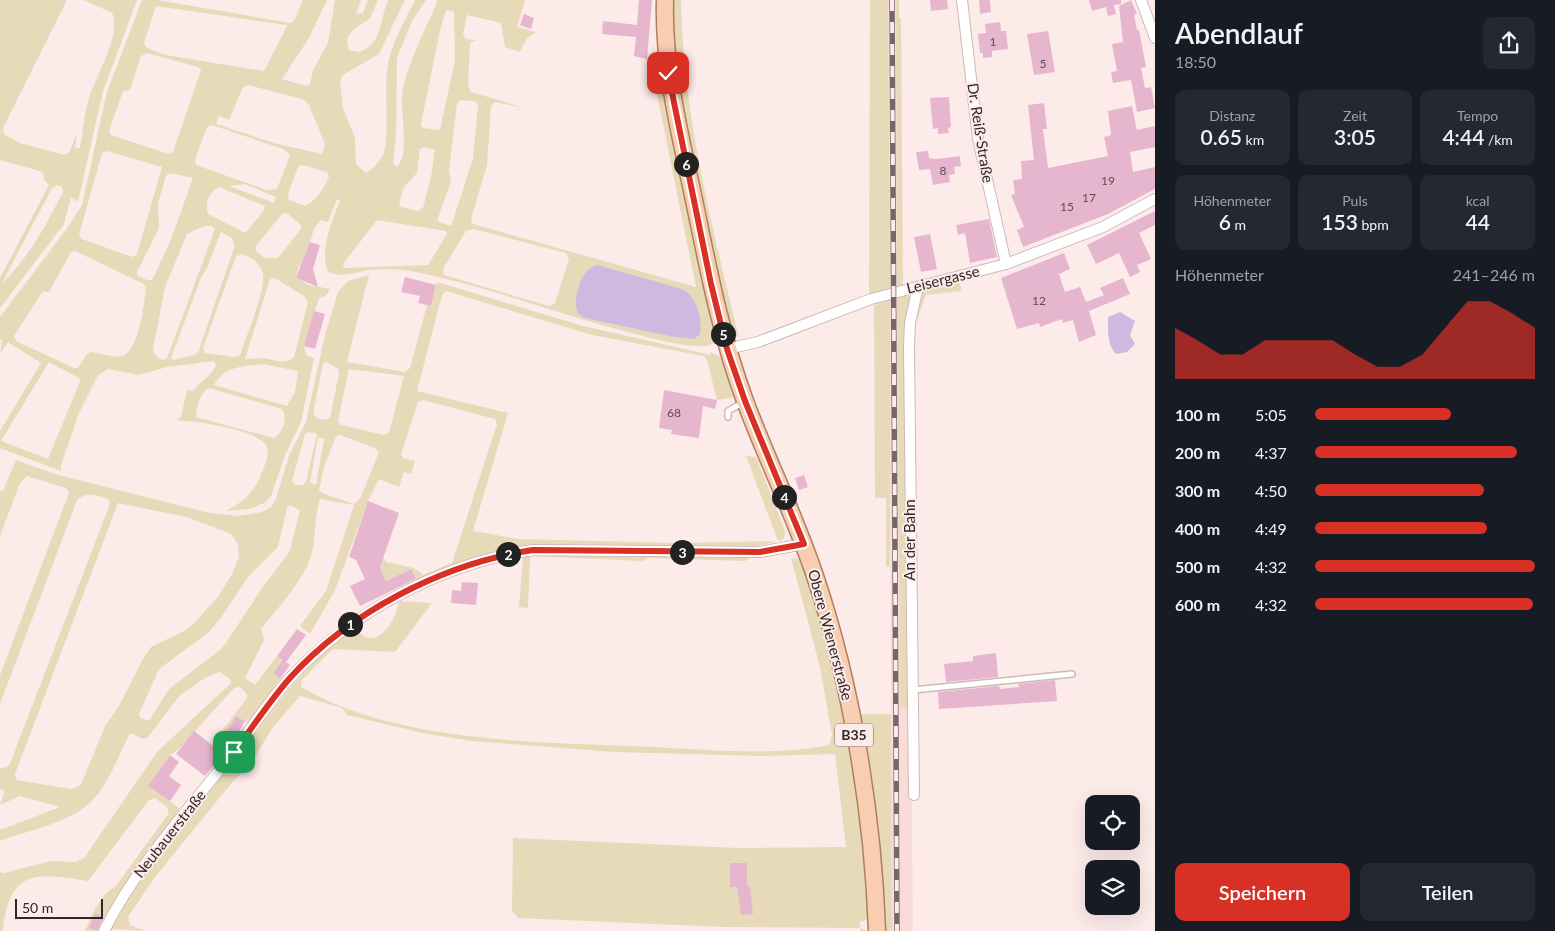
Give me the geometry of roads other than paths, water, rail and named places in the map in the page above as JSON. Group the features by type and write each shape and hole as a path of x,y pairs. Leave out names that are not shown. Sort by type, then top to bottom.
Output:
{"main road":[{"name":"Obere Wienerstraße","path":"665,0 666,47 673,101 727,349 745,401 804,544 828,622 851,716 867,816 877,931"}],"street":[{"name":"Dr. Reiß-Straße","path":"962,0 978,139 1006,264"},
{"path":"1141,0 1155,36"},
{"name":"Leisergasse","path":"727,349 758,342 871,299 1006,264 1103,227 1155,199"},
{"name":"An der Bahn","path":"914,795 909,347 910,323 918,286"},
{"name":"Neubauerstraße","path":"104,931 140,871 288,680 318,650 352,622 397,595 503,554 533,550 760,552 804,544"}],"lane":[{"path":"728,417 728,411 745,401"},
{"path":"913,690 1072,674"}],"railway":[{"path":"892,0 897,931"}]}
